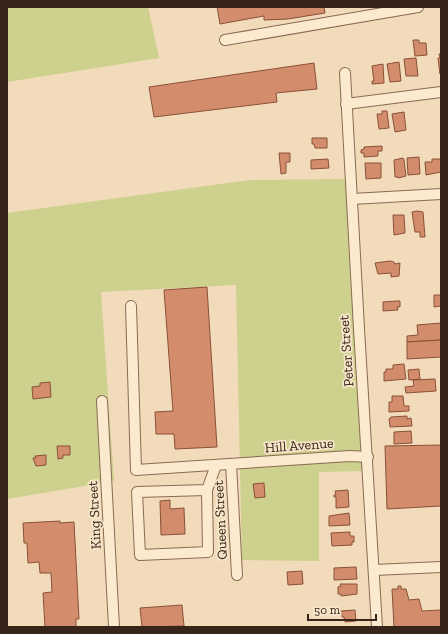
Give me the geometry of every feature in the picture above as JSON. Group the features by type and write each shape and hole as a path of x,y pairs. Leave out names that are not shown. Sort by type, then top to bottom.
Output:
{"street":[{"path":"225,40 418,7"},
{"name":"Peter Street","path":"345,73 357,304 368,457 377,627"},
{"path":"346,104 441,92"},
{"path":"352,199 441,194"},
{"name":"Hill Avenue","path":"131,306 136,470 350,456 368,457"},
{"name":"King Street","path":"102,401 114,627"},
{"name":"Queen Street","path":"231,464 237,575"},
{"path":"207,490 137,492 140,555 208,552 207,490 216,465"},
{"path":"374,570 441,567"}],"green space":[{"path":"7,7 148,7 159,58 7,82"},
{"path":"350,179 366,471 319,472 319,561 242,560 236,285 101,292 114,481 7,499 7,213 250,180"}],"building":[{"path":"217,7 324,7 325,13 288,19 264,20 264,16 220,24"},
{"path":"413,40 419,40 419,43 426,43 427,55 415,56"},
{"path":"439,54 441,54 440,74 438,58 440,58"},
{"path":"416,58 418,76 406,76 404,59"},
{"path":"399,62 401,81 390,82 387,64"},
{"path":"314,63 317,89 276,93 277,102 154,117 149,87"},
{"path":"383,64 384,83 372,84 372,81 374,81 372,66"},
{"path":"382,111 387,111 389,128 379,129 377,114 382,114"},
{"path":"404,112 406,130 395,132 392,114"},
{"path":"312,138 327,138 327,148 315,148 314,144 312,144"},
{"path":"382,146 382,151 378,151 378,156 364,157 364,153 361,153 361,150 364,149 364,147"},
{"path":"279,153 290,153 290,162 286,162 286,173 281,174"},
{"path":"419,157 420,174 408,175 407,158"},
{"path":"403,158 406,176 398,178 395,177 394,160"},
{"path":"328,159 329,168 311,169 311,160"},
{"path":"432,159 441,159 441,172 426,175 425,162 432,162"},
{"path":"365,163 381,163 381,178 366,179"},
{"path":"412,212 423,212 425,237 420,237 420,232 415,232"},
{"path":"393,215 404,215 405,233 394,235"},
{"path":"390,261 394,262 395,264 400,263 399,276 391,277 391,273 378,274 375,263"},
{"path":"207,287 217,447 175,449 174,434 156,434 155,412 173,411 164,290"},
{"path":"434,295 441,295 441,306 434,307"},
{"path":"400,301 400,307 397,307 398,310 383,311 383,302"},
{"path":"441,323 441,340 407,342 407,336 418,335 417,325"},
{"path":"441,340 441,357 407,359 407,342"},
{"path":"404,364 406,379 384,381 384,372 386,372 386,369 393,369 393,365"},
{"path":"419,369 420,379 409,380 408,370"},
{"path":"435,379 436,391 406,393 405,387 414,386 413,380"},
{"path":"50,382 51,397 33,399 32,387 40,386 40,383"},
{"path":"392,396 403,396 404,406 409,406 409,411 389,412 389,402 392,402"},
{"path":"407,416 407,419 411,418 412,426 390,427 389,419 391,417"},
{"path":"411,431 412,443 394,444 394,432"},
{"path":"441,445 441,506 387,509 385,446"},
{"path":"57,446 70,446 70,455 63,455 63,458 58,459"},
{"path":"46,455 46,465 36,466 33,458 36,458 35,456"},
{"path":"264,483 265,497 255,498 253,484"},
{"path":"348,490 349,507 336,508 336,497 334,497 334,495 336,495 335,491"},
{"path":"170,500 170,509 184,508 185,534 161,535 160,501"},
{"path":"349,513 350,525 329,526 329,516"},
{"path":"60,521 60,523 74,522 79,619 76,619 76,627 45,627 43,593 52,592 51,573 40,573 39,562 28,563 27,543 24,543 23,523"},
{"path":"350,532 350,536 354,536 354,542 352,542 352,545 332,546 331,533"},
{"path":"356,567 357,579 334,580 334,568"},
{"path":"302,571 303,584 288,585 287,572"},
{"path":"340,584 357,584 357,594 341,596 341,594 338,594 338,587 341,586"},
{"path":"398,586 401,586 401,589 406,589 409,600 419,599 422,611 441,610 441,627 392,627 394,626 392,589 398,589"},
{"path":"182,605 184,626 142,627 140,608"},
{"path":"355,610 356,621 345,622 341,611"}]}
